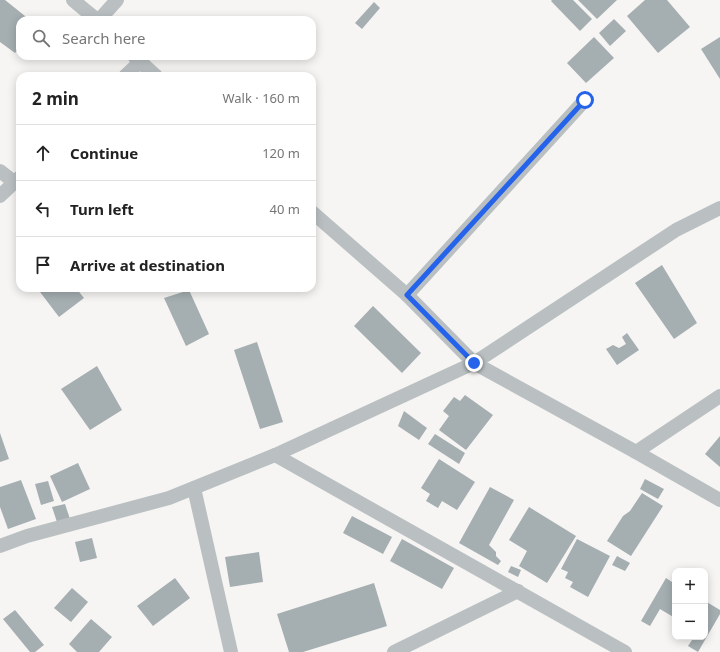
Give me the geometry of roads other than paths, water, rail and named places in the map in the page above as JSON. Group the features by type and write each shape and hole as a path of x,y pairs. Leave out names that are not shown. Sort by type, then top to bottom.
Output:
{"street":[{"path":"73,0 93,16"},
{"path":"102,16 117,0"},
{"path":"128,72 136,60"},
{"path":"138,60 152,72"},
{"path":"407,295 585,100"},
{"path":"0,171 16,179"},
{"path":"0,196 16,181"},
{"path":"0,546 27,536 169,498 275,455 474,363 676,230 720,208"},
{"path":"316,215 407,295 474,363 720,500"},
{"path":"636,452 720,396"},
{"path":"275,455 625,652"},
{"path":"194,488 231,652"},
{"path":"394,652 518,591"}]}
